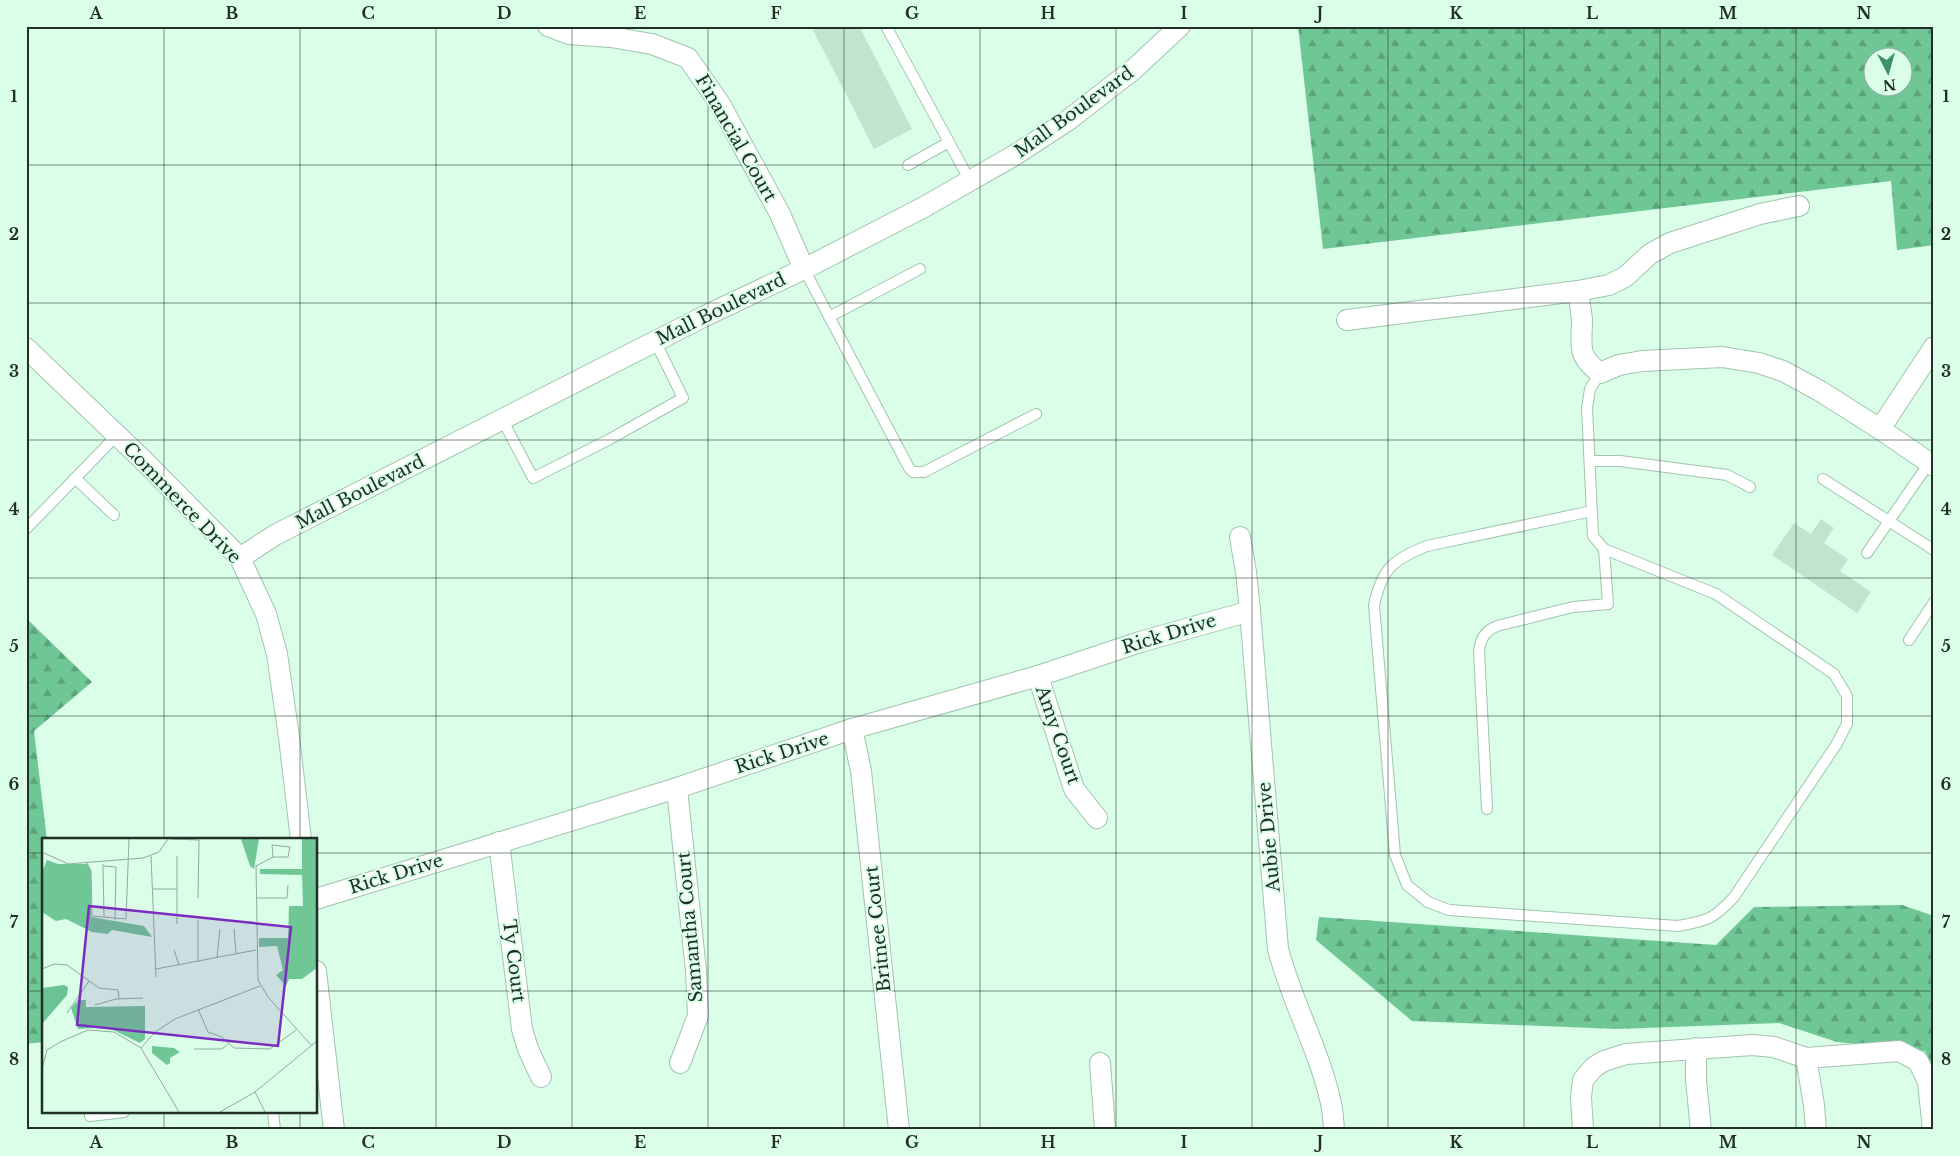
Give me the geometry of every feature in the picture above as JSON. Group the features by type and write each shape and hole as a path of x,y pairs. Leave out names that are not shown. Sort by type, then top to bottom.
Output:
{"street":[{"name":"Financial Court","path":"548,26 569,34 611,37 652,44 688,58 720,104 780,214 804,269"},
{"name":"Mall Boulevard","path":"240,558 275,535 656,341 804,269 970,181 1015,155 1067,120 1134,69 1180,26"},
{"path":"1347,320 1578,291 1609,285 1625,277 1650,254 1670,243 1760,214 1799,206"},
{"path":"1578,291 1582,320 1580,336 1582,352 1589,364 1600,373 1619,364 1642,361 1722,357 1759,363 1783,371 1820,391 1880,429 1931,465"},
{"path":"1880,429 1934,347"},
{"name":"Commerce Drive","path":"26,348 117,435 240,558 266,614 277,654 301,838"},
{"name":"Aubie Drive","path":"1240,537 1250,610 1278,949 1285,976 1320,1065 1331,1100 1334,1130"},
{"name":"Rick Drive","path":"318,898 677,788 852,729 1038,676 1140,642 1250,610"},
{"name":"Amy Court","path":"1038,676 1074,789 1097,818"},
{"name":"Britnee Court","path":"852,729 861,771 899,1130"},
{"name":"Samantha Court","path":"677,788 696,971 698,1016 680,1063"},
{"name":"Ty Court","path":"499,842 522,1029 528,1049 541,1076"},
{"path":"318,1005 323,1089 334,1130"},
{"path":"1583,1130 1581,1097 1584,1080 1594,1067 1604,1061 1626,1054 1752,1045 1774,1047 1806,1058 1898,1052 1918,1061 1928,1082 1933,1130"},
{"path":"1696,1048 1696,1080 1701,1130"},
{"path":"1806,1058 1816,1130"},
{"path":"1100,1063 1105,1130"}],"lane":[{"path":"886,26 970,181"},
{"path":"908,165 949,142"},
{"path":"804,269 909,468 914,472 924,472 1036,414"},
{"path":"830,317 920,269"},
{"path":"502,420 533,478 610,439 683,398 656,341"},
{"path":"1592,511 1427,546 1406,554 1388,568 1378,587 1374,605 1395,855 1407,885 1428,902 1449,910 1678,926 1701,922 1719,914 1734,897 1836,745 1846,724 1847,696 1834,674 1716,594 1604,549 1593,536 1591,461 1587,408 1590,389 1600,373"},
{"path":"26,529 117,435"},
{"path":"1591,461 1620,461 1727,475 1750,486"},
{"path":"1867,553 1931,465"},
{"path":"75,478 114,515"},
{"path":"1823,479 1934,550"},
{"path":"1487,809 1481,640 1487,630 1497,626 1573,606 1608,604 1604,549"},
{"path":"1909,640 1934,602"},
{"path":"90,1114 90,1116 107,1114"},
{"path":"273,1114 276,1130"}],"green space":[{"path":"1298,26 1934,26 1934,245 1897,250 1891,181 1323,249"},
{"path":"26,618 92,682 34,731 47,838 42,838 42,1042 26,1044"},
{"path":"1902,905 1934,916 1934,1069 1925,1051 1837,1042 1779,1023 1617,1029 1412,1021 1316,940 1319,917 1716,945 1754,907"}],"building":[{"path":"811,26 859,26 912,129 874,149"},
{"path":"1821,519 1834,528 1824,543 1848,559 1840,571 1871,592 1857,613 1772,555 1794,523 1811,534"}]}
